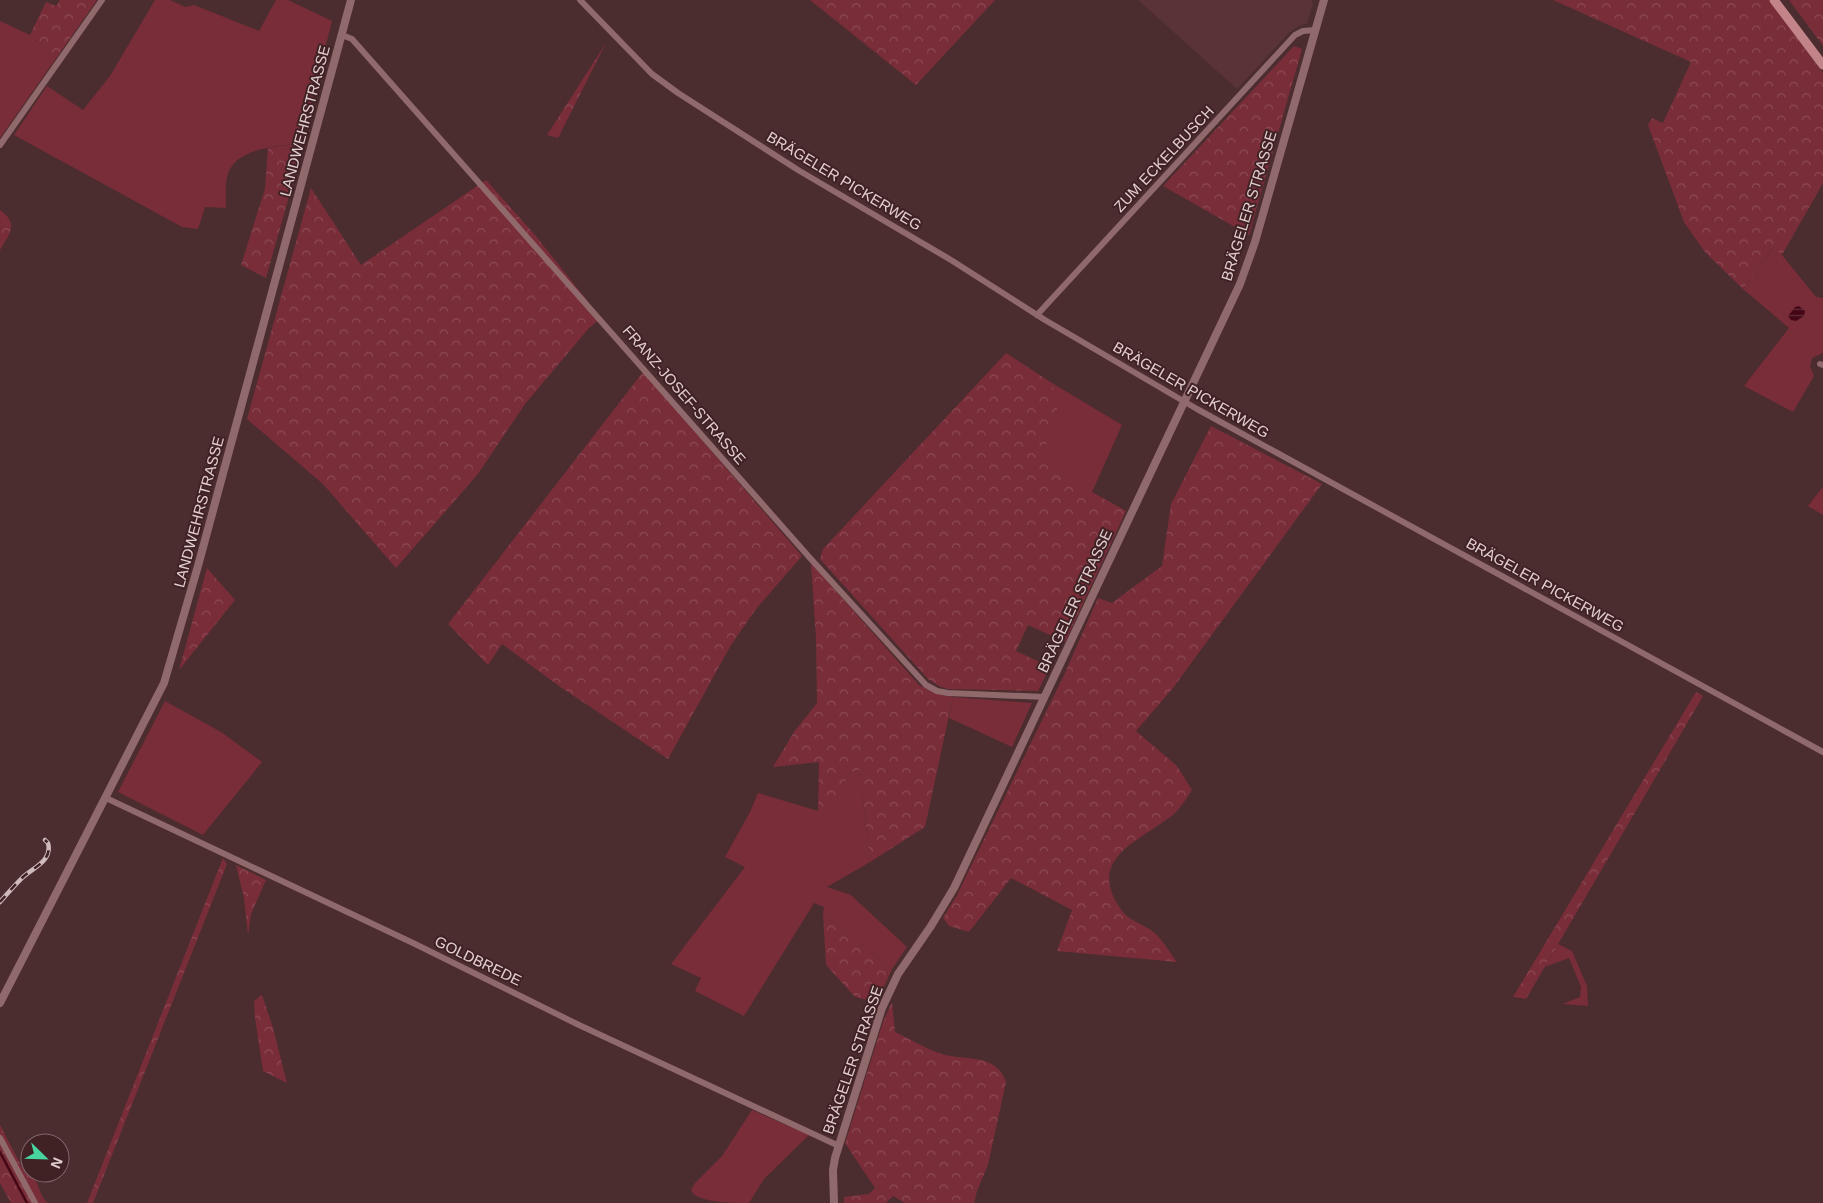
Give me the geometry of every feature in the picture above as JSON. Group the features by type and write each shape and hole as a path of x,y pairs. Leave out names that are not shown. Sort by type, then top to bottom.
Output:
{"main road":[{"path":"1774,0 1823,64"}],"street":[{"path":"0,145 102,0"},
{"name":"LANDWEHRSTRASSE","path":"0,1003 164,684 352,0"},
{"name":"BRÄGELER PICKERWEG","path":"580,0 646,68 678,93 798,170 951,260 1037,315 1184,402 1823,752"},
{"name":"BRÄGELER STRASSE","path":"834,1203 833,1170 839,1146 879,1017 889,991 954,888 1184,402 1248,262 1324,0"},
{"name":"ZUM ECKELBUSCH","path":"1037,315 1295,35 1303,31 1315,30"},
{"name":"FRANZ-JOSEF-STRASSE","path":"342,35 352,39 810,558 926,685 937,691 948,693 1045,697"},
{"name":"GOLDBREDE","path":"106,798 413,943 614,1041 839,1146"},
{"path":"0,1138 35,1203"}],"shaded area":[{"path":"1138,0 1312,0 1313,4 1307,23 1289,33 1237,89"},
{"path":"1799,306 1805,311 1804,316 1796,321 1791,320 1788,316 1795,307"}],"green space":[{"path":"60,0 97,0 57,57 30,35 46,2 56,6"},
{"path":"155,0 170,0 185,7 194,5 259,31 276,0 288,0 332,21 301,143 258,150 238,160 231,167 227,177 226,208 205,207 198,229 182,227 14,135 47,86 83,110 110,76"},
{"path":"810,0 995,0 916,85"},
{"path":"1553,0 1769,0 1823,73 1823,183 1782,255 1773,248 1743,289 1705,252 1684,222 1648,125 1652,118 1663,123 1691,62"},
{"path":"1789,0 1823,0 1823,46"},
{"path":"0,21 30,35 57,57 0,138"},
{"path":"606,43 558,138 547,135"},
{"path":"1294,46 1302,49 1249,235 1163,186"},
{"path":"301,143 298,165 266,278 241,265 265,189 268,148"},
{"path":"486,180 535,235 601,318 589,328 525,404 478,474 396,568 323,484 247,419 311,188 361,265"},
{"path":"0,210 9,220 11,229 0,250"},
{"path":"1774,247 1816,297 1823,298 1823,353 1812,358 1810,366 1814,376 1793,412 1744,386 1789,328 1743,289"},
{"path":"1006,353 1052,383 1057,398 1057,410 1053,432 1041,453 1092,492 1126,511 1065,642 1028,625 1016,651 1050,667 1038,691 948,689 928,679 820,559 823,549"},
{"path":"643,372 802,556 756,609 731,645 668,759 559,686 502,644 488,665 448,624"},
{"path":"1052,383 1122,425 1092,492 1040,453 1053,432 1057,398"},
{"path":"1211,426 1322,484 1173,688 1136,731 1177,766 1192,790 1176,812 1122,851 1113,863 1109,876 1112,892 1125,915 1156,934 1177,962 1057,951 1072,910 1011,878 969,932 949,926 943,918 957,895 1064,675 1098,598 1112,603 1162,566 1171,504"},
{"path":"1823,488 1823,515 1808,506"},
{"path":"811,563 919,685 935,693 953,697 925,827 870,862 860,770 851,772 825,814 818,811 819,762 773,767 794,732 817,703 816,638"},
{"path":"207,568 235,600 179,670"},
{"path":"1696,692 1703,696 1526,999 1513,997"},
{"path":"953,697 1032,703 1012,747 949,718"},
{"path":"165,701 221,732 262,762 203,835 118,792"},
{"path":"860,770 870,862 827,887 851,895 907,947 892,969 823,914 824,907 814,903 744,1016 695,991 701,978 671,964 745,867 725,857 750,812 758,793 825,813 851,772"},
{"path":"223,858 227,864 93,1203 87,1203"},
{"path":"236,865 266,880 251,914 248,935 244,898"},
{"path":"823,914 892,969 877,1002 855,997 826,965"},
{"path":"1558,944 1572,951 1587,986 1588,1006 1563,1004 1580,997 1581,987 1569,958 1545,967"},
{"path":"262,995 273,1028 287,1083 263,1071 254,1001"},
{"path":"892,1002 895,1032 942,1054 988,1062 1002,1073 1006,1082 988,1165 974,1203 905,1203 893,1196 886,1203 844,1203 844,1197 869,1194 875,1188 845,1143 883,1022"},
{"path":"752,1110 809,1135 764,1179 749,1203 734,1203 700,1198 691,1190 695,1183 722,1156"},
{"path":"0,1125 20,1163 20,1183 37,1183 41,1194 48,1203 11,1203 0,1183"}],"waterway":[{"path":"0,1152 27,1203"}],"railway":[{"path":"0,902 22,878 45,859 49,849 48,843 45,840"}]}
